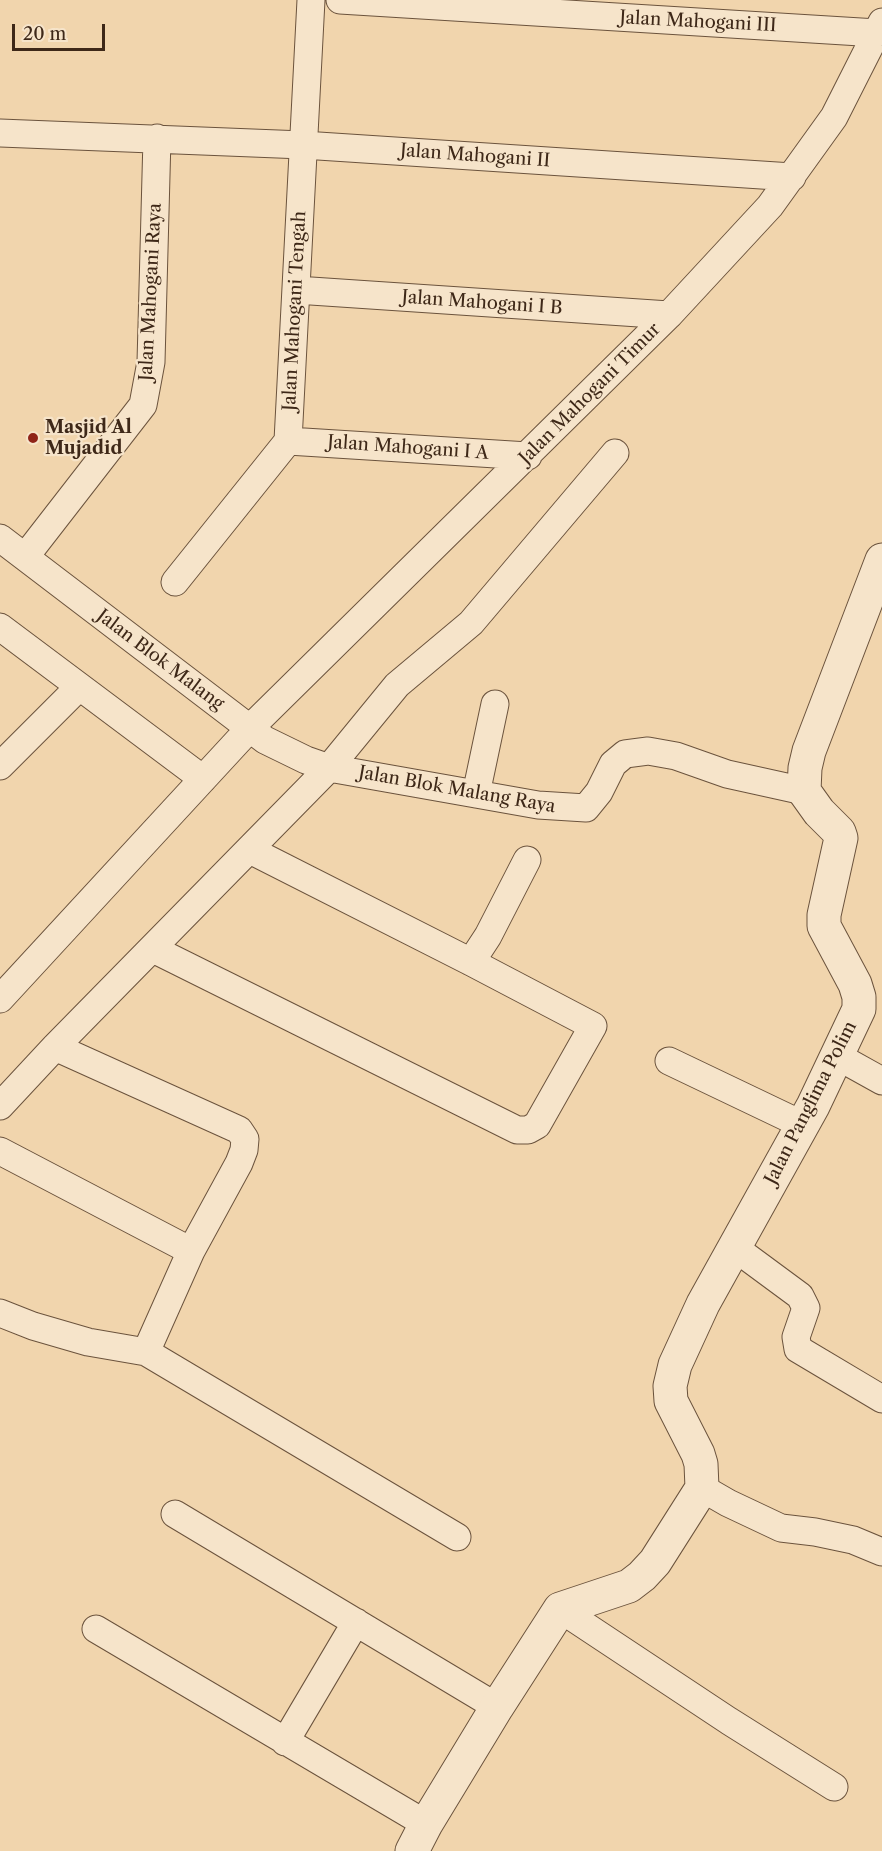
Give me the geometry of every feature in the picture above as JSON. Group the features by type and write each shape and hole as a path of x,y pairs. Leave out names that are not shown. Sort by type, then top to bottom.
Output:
{"street":[{"name":"Jalan Mahogani Tengah","path":"288,441 310,0"},
{"name":"Jalan Mahogani III","path":"340,0 879,27"},
{"name":"Jalan Mahogani Timur","path":"0,999 203,779 257,734 669,315 770,206 834,117 879,27"},
{"path":"2,134 157,138"},
{"name":"Jalan Mahogani II","path":"157,138 303,145 792,177"},
{"name":"Jalan Mahogani Raya","path":"25,557 143,405 151,362 157,138"},
{"name":"Jalan Mahogani I B","path":"296,290 669,315"},
{"path":"175,582 288,441"},
{"name":"Jalan Mahogani I A","path":"288,441 528,456"},
{"path":"0,1106 54,1047 250,850 317,764 397,685 471,622 615,453"},
{"name":"Jalan Blok Malang","path":"0,538 257,734 317,764"},
{"path":"804,791 805,768 809,751 882,560"},
{"path":"0,627 203,779"},
{"path":"0,766 79,687"},
{"path":"476,794 495,704"},
{"name":"Jalan Blok Malang Raya","path":"317,764 538,805 586,808 599,792 613,764 625,754 648,751 676,756 727,774 804,791"},
{"name":"Jalan Panglima Polim","path":"702,1488 701,1464 671,1401 670,1386 675,1365 703,1304 803,1125 859,1009 859,997 855,984 824,926 824,915 841,838 839,832 819,812 804,791"},
{"path":"153,949 517,1130 528,1130 537,1125 593,1026 250,850"},
{"path":"471,962 488,936 527,860"},
{"path":"54,1047 239,1130 244,1139 244,1149 191,1251 146,1352"},
{"path":"837,1056 882,1081"},
{"path":"669,1061 803,1125"},
{"path":"0,1150 191,1251"},
{"path":"735,1248 800,1296 806,1308 796,1337 798,1349 882,1399"},
{"path":"0,1313 33,1326 77,1338 146,1352 457,1537"},
{"path":"96,1629 285,1742 419,1838 497,1707 574,1604 629,1586 642,1576 656,1562 702,1488 781,1528 853,1540 881,1550"},
{"path":"175,1514 497,1707"},
{"path":"574,1604 729,1721 834,1787"},
{"path":"285,1742 356,1622"}],"place":[{"name":"Masjid Al Mujadid","path":"33,438"}]}
